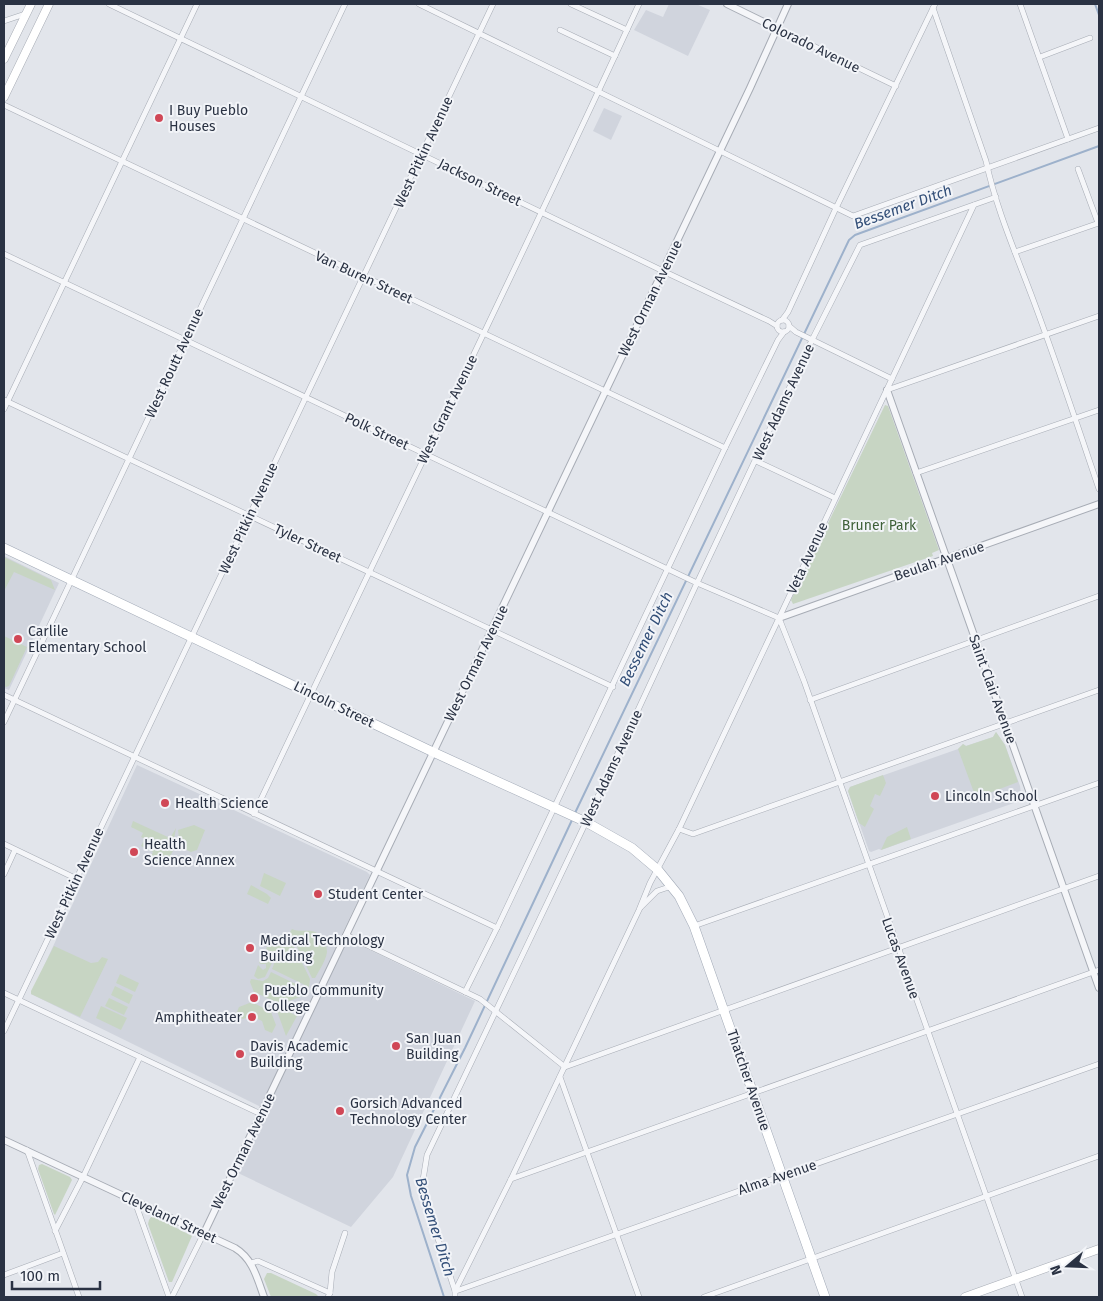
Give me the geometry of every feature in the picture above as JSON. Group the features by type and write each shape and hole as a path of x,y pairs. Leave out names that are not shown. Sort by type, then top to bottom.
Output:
{"main road":[{"path":"4,59 30,4"},
{"path":"4,98 49,4"},
{"name":"Lincoln Street","path":"4,548 433,752 582,820 632,848 658,870"},
{"name":"Thatcher Avenue","path":"658,870 679,896 694,926 825,1297"},
{"path":"965,1297 1099,1249"}],"street":[{"name":"Jackson Street","path":"109,4 663,271 810,338 892,379"},
{"path":"4,409 5,401 65,283 197,4"},
{"name":"West Routt Avenue","path":"4,722 344,4"},
{"path":"419,4 853,216 1099,128"},
{"name":"West Pitkin Avenue","path":"4,1032 493,4"},
{"path":"571,4 627,30"},
{"name":"West Grant Avenue","path":"254,814 542,212 639,4"},
{"name":"Colorado Avenue","path":"727,4 896,86"},
{"name":"West Orman Avenue","path":"170,1297 204,1233 261,1114 720,151 788,4"},
{"path":"1020,4 1068,139"},
{"path":"465,992 557,809 612,687 778,340 788,312 836,208 935,5"},
{"path":"935,5 996,197 1099,490"},
{"path":"4,21 25,14"},
{"path":"560,30 615,56"},
{"path":"1040,57 1090,38"},
{"name":"Van Buren Street","path":"4,105 725,448"},
{"path":"1015,252 1098,223 1078,169"},
{"path":"974,205 996,197"},
{"name":"West Adams Avenue","path":"455,1294 425,1199 424,1180 427,1155 495,1012 582,820 756,461 810,338 860,245 974,205"},
{"name":"Veta Avenue","path":"455,1294 565,1067 650,883 678,829 779,618 974,205"},
{"name":"Polk Street","path":"4,254 697,583 779,618"},
{"path":"887,390 1099,316"},
{"name":"Saint Clair Avenue","path":"887,390 1064,889 1096,971 1099,988"},
{"name":"Tyler Street","path":"5,401 612,687"},
{"path":"916,473 1099,410"},
{"path":"756,461 835,498"},
{"name":"Beulah Avenue","path":"779,618 1099,504"},
{"path":"810,700 1099,596"},
{"name":"Lucas Avenue","path":"779,618 810,700 1022,1297"},
{"path":"678,829 693,834 1099,690"},
{"path":"4,696 498,928"},
{"path":"694,926 1099,784"},
{"path":"4,844 77,878"},
{"path":"4,874 15,850"},
{"path":"346,935 480,999 565,1067 1099,876"},
{"name":"Veta Avenue","path":"639,910 657,891 672,886"},
{"path":"511,1180 1096,971"},
{"path":"4,993 261,1114"},
{"path":"55,1231 140,1057"},
{"name":"Alma Avenue","path":"455,1294 616,1234 1099,1064"},
{"path":"560,1077 639,1297"},
{"name":"Cleveland Street","path":"4,1140 204,1233 241,1252 251,1263 258,1261 329,1295"},
{"path":"26,1150 79,1297"},
{"path":"704,1297 1099,1156"},
{"path":"135,1202 170,1297"},
{"path":"329,1295 332,1272 345,1233"},
{"path":"4,1275 63,1254"},
{"path":"251,1263 264,1297"}],"shaded area":[{"path":"669,4 696,4 710,10 688,56 634,30 646,10 663,17"},
{"path":"604,108 622,116 611,140 593,131"},
{"name":"Carlile Elementary School","path":"4,556 59,583 9,690 4,688"},
{"name":"Lincoln School","path":"996,732 1005,745 1020,786 1022,800 881,850 869,851 848,791 850,787 958,749 963,744 966,746 993,737"},
{"name":"Pueblo Community College","path":"137,765 367,872 370,875 341,936 475,1001 393,1177 351,1227 238,1173 265,1115 265,1109 31,994"}],"green space":[{"name":"Bruner Park","path":"885,405 888,406 939,550 932,553 933,556 793,604 791,600"},
{"path":"4,557 51,580 55,590 14,572 4,591"},
{"path":"4,636 27,647 9,686 6,687 4,686"},
{"path":"996,732 1005,745 1018,782 976,798 958,749 963,744 966,746 993,737"},
{"path":"883,775 886,783 880,796 875,794 870,806 874,809 865,827 859,823 848,791 850,787"},
{"path":"133,821 170,838 176,828 173,845 141,837 143,833 131,827"},
{"path":"194,825 205,830 197,850 191,852 180,847 178,830"},
{"path":"907,827 911,839 881,850 887,837"},
{"path":"144,840 153,841 173,851 167,862 159,858 157,863 153,861 151,864 148,863 153,852 141,846"},
{"path":"264,873 286,883 280,896 260,886"},
{"path":"251,885 271,898 268,904 247,894"},
{"path":"292,929 315,932 325,942 327,952 315,978 312,978 290,932"},
{"path":"287,932 310,979 309,987 272,969 274,958 266,949 269,942"},
{"path":"54,946 91,963 98,962 102,957 108,959 80,1017 31,994"},
{"path":"266,953 271,956 273,961 265,977 258,979 254,976 258,965 263,970 266,968 266,964 259,963 263,954"},
{"path":"271,972 308,990 303,996 281,1004 254,992 250,982 251,979 263,981 268,978"},
{"path":"120,974 139,983 135,992 116,983"},
{"path":"115,986 133,995 129,1004 111,995"},
{"path":"109,998 128,1007 124,1015 105,1006"},
{"path":"252,1002 271,1012 276,1025 272,1033 265,1030 262,1021 251,1016 243,1019 235,1016 239,1007"},
{"path":"101,1006 127,1018 121,1030 96,1018"},
{"path":"279,1007 297,1016 286,1036 277,1011"},
{"path":"42,1164 70,1177 72,1180 55,1215 38,1169 39,1165"},
{"path":"151,1217 155,1217 192,1236 172,1282 169,1282 148,1224"},
{"path":"267,1273 271,1273 319,1297 271,1297 264,1279"}],"waterway":[{"name":"Bessemer Ditch","path":"1095,4 1099,15"},
{"name":"Bessemer Ditch","path":"575,813 849,240 855,235 1099,146"},
{"name":"Bessemer Ditch","path":"444,1297 411,1196 407,1175 415,1147 465,1048 572,820"}],"place":[{"name":"I Buy Pueblo Houses","path":"159,118"},
{"name":"Carlile Elementary School","path":"18,639"},
{"name":"Lincoln School","path":"935,796"},
{"name":"Health Science","path":"165,803"},
{"name":"Health Science Annex","path":"134,852"},
{"name":"Student Center","path":"318,894"},
{"name":"Medical Technology Building","path":"250,948"},
{"name":"Pueblo Community College","path":"254,998"},
{"name":"Amphitheater","path":"252,1017"},
{"name":"San Juan Building","path":"396,1046"},
{"name":"Davis Academic Building","path":"240,1054"},
{"name":"Gorsich Advanced Technology Center","path":"340,1111"}]}
